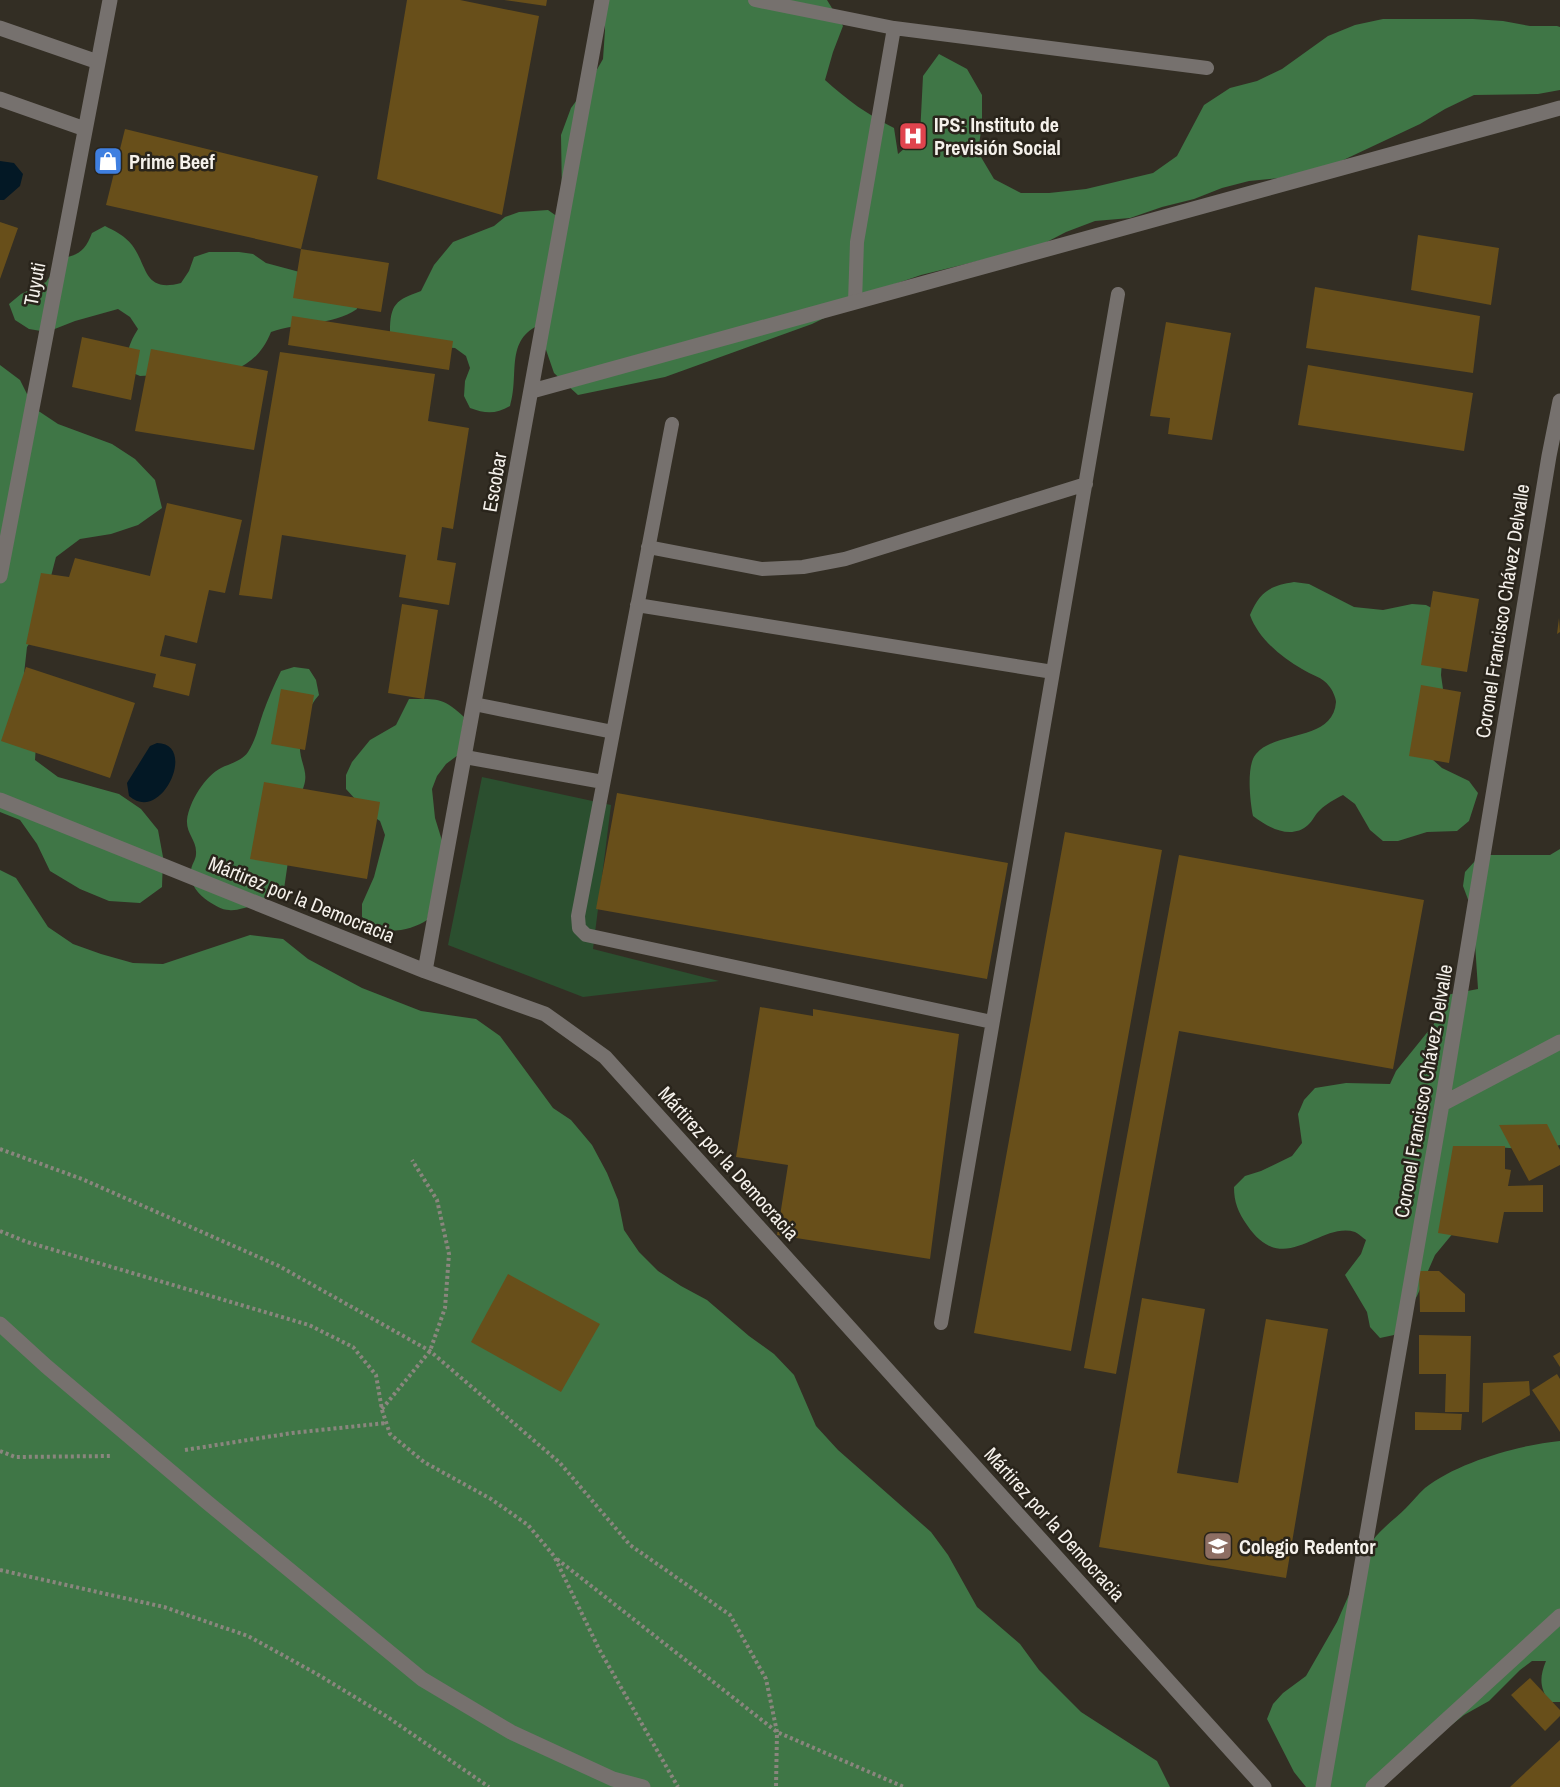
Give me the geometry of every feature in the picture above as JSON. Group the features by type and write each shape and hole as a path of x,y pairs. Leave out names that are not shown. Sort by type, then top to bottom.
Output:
{"street":[{"name":"Tuyuti","path":"0,576 110,0"},
{"name":"Escobar","path":"425,971 602,0"},
{"path":"0,28 98,62"},
{"path":"0,99 85,129"},
{"path":"532,391 1560,108"},
{"name":"Coronel Francisco Chávez Delvalle","path":"1323,1787 1442,1104 1560,401"},
{"name":"Mártirez por la Democracia","path":"0,800 425,971 545,1014 605,1057 1264,1787"},
{"path":"1442,1104 1560,1042"},
{"path":"0,1324 46,1366 208,1503 422,1679 511,1732 613,1779 643,1787"},
{"path":"1373,1787 1560,1616"}],"lane":[{"path":"755,0 894,28 1208,68"},
{"path":"855,302 857,242 894,28"},
{"path":"941,1323 1118,294"},
{"path":"672,424 577,920 579,928 583,934 992,1022"},
{"path":"648,547 762,569 803,567 846,559 1086,484"},
{"path":"637,605 1053,672"},
{"path":"474,704 613,732"},
{"path":"465,757 603,782"}],"path":[{"path":"0,1149 82,1179 279,1266 430,1351 560,1463 630,1545 730,1615 766,1679 777,1732 776,1787"},
{"path":"382,1410 430,1351 445,1308 449,1254 437,1200 412,1160"},
{"path":"0,1231 27,1242 309,1325 353,1347 376,1375 382,1410 390,1434 424,1462 491,1499 528,1525 554,1556 777,1732 904,1787"},
{"path":"0,1451 15,1457 154,1455 292,1433 386,1423"},
{"path":"554,1556 599,1649 678,1787"},
{"path":"0,1570 165,1607 248,1636 318,1674 386,1716 489,1787"}],"green space":[{"path":"604,0 827,0 843,26 825,80 858,107 894,128 898,154 920,135 923,76 939,54 967,69 982,95 982,124 978,152 994,179 1021,193 1086,189 1153,173 1177,156 1204,105 1230,88 1257,81 1282,69 1328,36 1355,25 1383,19 1473,19 1560,27 1560,90 1538,94 1474,95 1420,124 1337,163 1279,178 1249,181 1222,188 1130,218 1095,221 1039,246 921,275 892,285 812,324 665,377 578,395 554,373 544,344 541,324 529,331 522,339 518,349 510,406 495,412 476,410 470,408 464,396 465,381 470,368 466,356 455,348 440,347 390,332 391,315 396,304 421,291 434,265 453,242 494,226 505,217 519,212 548,210 558,217 562,196 561,135 571,108 603,59"},
{"path":"105,226 129,242 148,276 160,284 181,283 194,257 209,252 239,252 253,254 266,263 307,274 356,296 357,309 326,321 271,332 256,356 233,371 140,376 126,370 129,349 138,329 130,317 118,309 75,321 47,332 29,329 15,320 9,304 21,294 46,282 63,258 82,250 92,233"},
{"path":"0,365 20,380 34,408 58,424 112,444 135,459 155,480 162,508 138,525 111,534 80,539 56,557 43,623 27,647 24,674 37,730 35,760 58,777 119,794 141,809 158,830 163,857 162,887 140,903 109,901 80,889 50,871 37,844 20,820 0,812"},
{"path":"1294,582 1309,584 1354,607 1383,610 1412,604 1426,605 1441,613 1443,689 1432,759 1442,768 1469,781 1478,793 1469,821 1457,831 1427,832 1398,841 1383,841 1370,830 1355,804 1343,795 1322,808 1308,825 1294,832 1280,831 1253,816 1250,775 1256,754 1277,741 1315,730 1325,724 1333,715 1336,702 1333,691 1326,683 1278,653 1264,639 1250,615 1266,591"},
{"path":"294,667 309,669 316,680 319,695 308,711 301,736 300,751 305,783 297,800 284,889 249,906 235,910 224,909 204,898 193,884 191,871 196,849 187,825 188,813 199,790 209,777 246,755 253,743 267,702 281,671"},
{"path":"409,699 439,700 464,717 458,755 446,764 437,776 432,789 435,818 444,847 427,920 408,928 387,931 374,927 362,917 362,904 374,877 385,835 380,821 368,813 346,789 346,775 352,762 370,740 396,725"},
{"path":"482,777 611,805 593,949 719,981 583,997 448,945"},
{"path":"1560,849 1560,1145 1538,1150 1496,1147 1454,1232 1435,1255 1417,1296 1394,1335 1380,1338 1370,1327 1367,1312 1345,1275 1361,1254 1366,1240 1355,1232 1342,1231 1301,1245 1274,1248 1261,1241 1241,1216 1234,1187 1245,1176 1292,1156 1302,1143 1298,1114 1304,1100 1315,1088 1346,1083 1390,1084 1396,1071 1434,1024 1441,996 1478,989 1473,913 1463,886 1465,872 1475,861 1487,855 1550,855"},
{"path":"0,870 16,878 48,927 73,944 101,954 133,963 163,964 250,935 283,939 308,959 362,988 421,1011 476,1019 500,1036 553,1108 571,1120 592,1145 618,1200 624,1230 639,1252 658,1271 707,1300 774,1354 794,1375 816,1426 838,1450 931,1532 948,1555 977,1607 1020,1644 1039,1670 1081,1712 1157,1761 1170,1787 0,1787"},
{"path":"1560,1441 1560,1702 1549,1702 1544,1692 1542,1672 1546,1661 1532,1661 1489,1701 1464,1715 1373,1787 1306,1787 1294,1772 1267,1719 1273,1704 1283,1693 1306,1676 1337,1622 1373,1540 1425,1488 1454,1470 1490,1456 1526,1446"}],"water":[{"path":"0,161 14,163 23,174 20,186 4,200 0,200"},
{"path":"157,743 169,746 175,755 175,767 171,780 163,792 153,800 141,802 129,796 127,783 150,746"}],"building":[{"path":"407,0 460,0 539,16 502,215 377,179"},
{"path":"504,0 547,0 546,6"},
{"path":"125,129 318,176 301,249 106,205"},
{"path":"0,222 18,228 0,279"},
{"path":"1418,235 1499,248 1491,305 1411,290"},
{"path":"301,249 389,263 381,312 293,298"},
{"path":"1315,287 1480,316 1473,373 1306,348"},
{"path":"292,316 453,341 449,370 288,345"},
{"path":"1166,322 1231,333 1212,440 1168,434 1170,418 1150,416"},
{"path":"82,337 140,350 131,400 72,387"},
{"path":"151,349 268,371 254,450 135,431"},
{"path":"280,352 435,374 428,421 469,428 453,529 442,527 437,560 456,563 449,605 399,597 406,555 282,535 272,599 239,595"},
{"path":"1308,365 1473,393 1464,451 1298,425"},
{"path":"167,503 242,520 225,593 209,590 197,643 165,635 160,656 196,664 189,696 153,687 156,674 26,644 41,573 69,577 75,558 150,576"},
{"path":"1433,591 1479,599 1467,672 1421,665"},
{"path":"402,604 438,610 424,699 388,693"},
{"path":"26,667 135,703 110,778 1,741"},
{"path":"1421,685 1461,692 1449,763 1409,756"},
{"path":"281,689 314,695 305,750 271,744"},
{"path":"264,782 380,802 367,879 250,859"},
{"path":"617,793 1008,863 987,979 596,909"},
{"path":"1065,832 1162,850 1071,1351 974,1333"},
{"path":"1179,855 1424,900 1393,1069 1179,1031 1116,1374 1084,1368"},
{"path":"760,1007 813,1016 813,1009 959,1034 930,1259 777,1235 788,1165 736,1157"},
{"path":"1547,1124 1560,1150 1560,1165 1529,1181 1499,1125"},
{"path":"1453,1146 1505,1146 1505,1169 1511,1170 1508,1186 1543,1185 1543,1212 1504,1212 1498,1243 1438,1233"},
{"path":"1419,1271 1439,1271 1465,1294 1465,1312 1420,1312"},
{"path":"508,1274 600,1324 561,1392 471,1342"},
{"path":"1142,1298 1205,1309 1177,1473 1238,1483 1266,1319 1328,1329 1286,1578 1099,1547"},
{"path":"1419,1335 1471,1336 1469,1412 1445,1412 1446,1374 1419,1374"},
{"path":"1560,1352 1560,1367 1553,1356"},
{"path":"1557,1374 1560,1379 1560,1432 1532,1390"},
{"path":"1529,1381 1530,1395 1482,1423 1483,1383"},
{"path":"1415,1412 1462,1414 1461,1430 1415,1430"},
{"path":"1530,1678 1560,1710 1560,1716 1545,1731 1511,1695"},
{"path":"1560,1740 1560,1787 1510,1787"}],"place":[{"name":"IPS: Instituto de Previsión Social","path":"913,136"},
{"name":"Prime Beef","path":"108,161"},
{"name":"Colegio Redentor","path":"1218,1546"}]}
